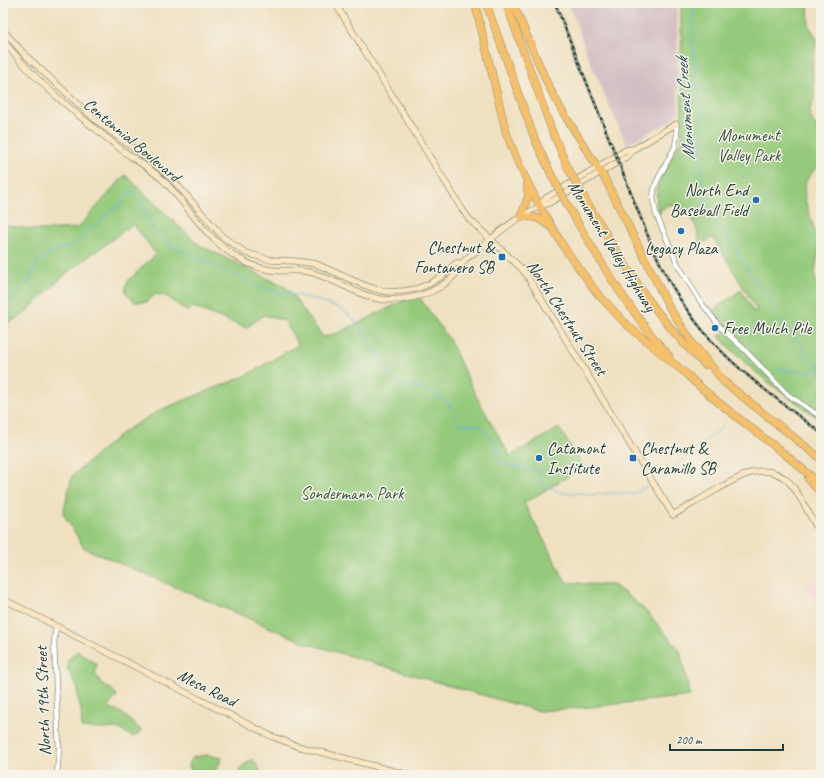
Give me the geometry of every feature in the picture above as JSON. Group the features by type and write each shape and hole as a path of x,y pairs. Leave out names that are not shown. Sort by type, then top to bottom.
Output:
{"highway":[{"path":"475,3 502,120 511,146 539,205 583,275 605,302 633,330 690,377"},
{"name":"Monument Valley Highway","path":"486,3 535,140 569,208 604,269 629,306 656,341 690,377 821,485"},
{"name":"Monument Valley Highway","path":"506,3 549,125 568,168 585,199 652,307 684,344 726,384 792,434 821,459"},
{"path":"513,3 553,94 600,169 669,307 694,345 726,384"},
{"path":"525,177 528,188 528,197 521,216 538,218 552,227"},
{"path":"792,460 821,493"}],"main road":[{"name":"North Chestnut Street","path":"336,3 469,219 526,274 673,515 744,474 764,471 776,474 786,480 794,489 821,535"},
{"name":"Centennial Boulevard","path":"3,30 24,54 86,111 134,150 161,169 224,238 246,253 271,260 316,264 360,284 389,292 403,292 429,284 442,276 456,263 462,262"},
{"name":"Centennial Boulevard","path":"3,40 22,63 69,106 163,181 208,233 232,255 247,263 266,270 290,270 313,273 363,295 377,299 397,300 424,294 438,288 458,271 462,262 509,223 539,205 546,198 600,169 626,150 634,149 676,124"},
{"name":"Mesa Road","path":"3,599 271,736 297,746 409,775"}],"street":[{"path":"676,124 677,134 675,147 657,181 653,199 656,214 678,265 700,301 720,327 743,348 787,394 821,417"},
{"name":"North 19th Street","path":"56,626 54,644 59,749 57,775"}],"shaded area":[{"path":"569,3 677,3 678,112 672,120 627,145 588,57"},
{"path":"821,575 821,614 804,585"}],"green space":[{"name":"Monument Valley Park","path":"681,3 808,3 809,26 817,39 812,64 814,100 809,112 813,122 821,131 822,153 820,163 806,181 804,191 818,244 815,279 821,291 821,420 755,371 719,336 727,331 710,312 741,290 754,312 757,310 713,237 697,246 696,243 699,240 698,232 687,212 684,210 680,211 676,206 668,204 668,206 664,209 662,208 659,214 657,203 658,186 678,145 682,144"},
{"name":"Sondermann Park","path":"125,175 199,245 287,288 323,337 340,332 417,294 449,339 477,398 510,456 559,428 584,467 524,503 566,582 614,585 643,608 680,650 690,696 539,711 306,643 84,548 63,513 72,476 123,432 160,410 245,376 298,345 285,321 264,315 246,328 193,307 188,312 166,296 156,294 146,302 134,302 125,292 127,282 156,254 133,224 68,272 26,312 3,327 3,225 37,230 78,228"},
{"path":"77,651 97,664 95,674 102,684 111,689 117,695 108,707 122,713 142,731 133,737 117,728 82,728 81,708 77,696 78,689 68,671 68,660"},
{"path":"207,755 222,758 216,770 198,773 190,769 189,763 194,757"},
{"path":"253,759 263,775 235,775 241,770 242,766"}],"waterway":[{"name":"Monument Creek","path":"695,3 693,19 693,46 702,118 701,173 709,208 756,282 810,358 821,368"},
{"path":"3,313 18,291 29,281 37,262 59,248 72,247 88,229 97,225 118,207 130,190 139,198 154,231 158,234 164,235 170,245 268,290 310,298 341,309 356,321 396,383 428,390 448,403 461,424 480,425 498,447 497,459 500,463 537,471 541,482 559,492 592,495 612,493 631,494 640,491 647,486"},
{"path":"778,369 807,372 821,368"},
{"path":"663,479 666,474 722,427"}],"railway":[{"path":"555,3 650,241 662,268 676,293 702,329 723,353 764,389 821,433"}],"place":[{"name":"North End Baseball Field","path":"756,200"},
{"name":"Legacy Plaza","path":"681,231"},
{"name":"Chestnut & Fontanero SB","path":"502,257"},
{"name":"Free Mulch Pile","path":"715,328"},
{"name":"Catamont Institute","path":"539,458"},
{"name":"Chestnut & Caramillo SB","path":"633,458"}]}
